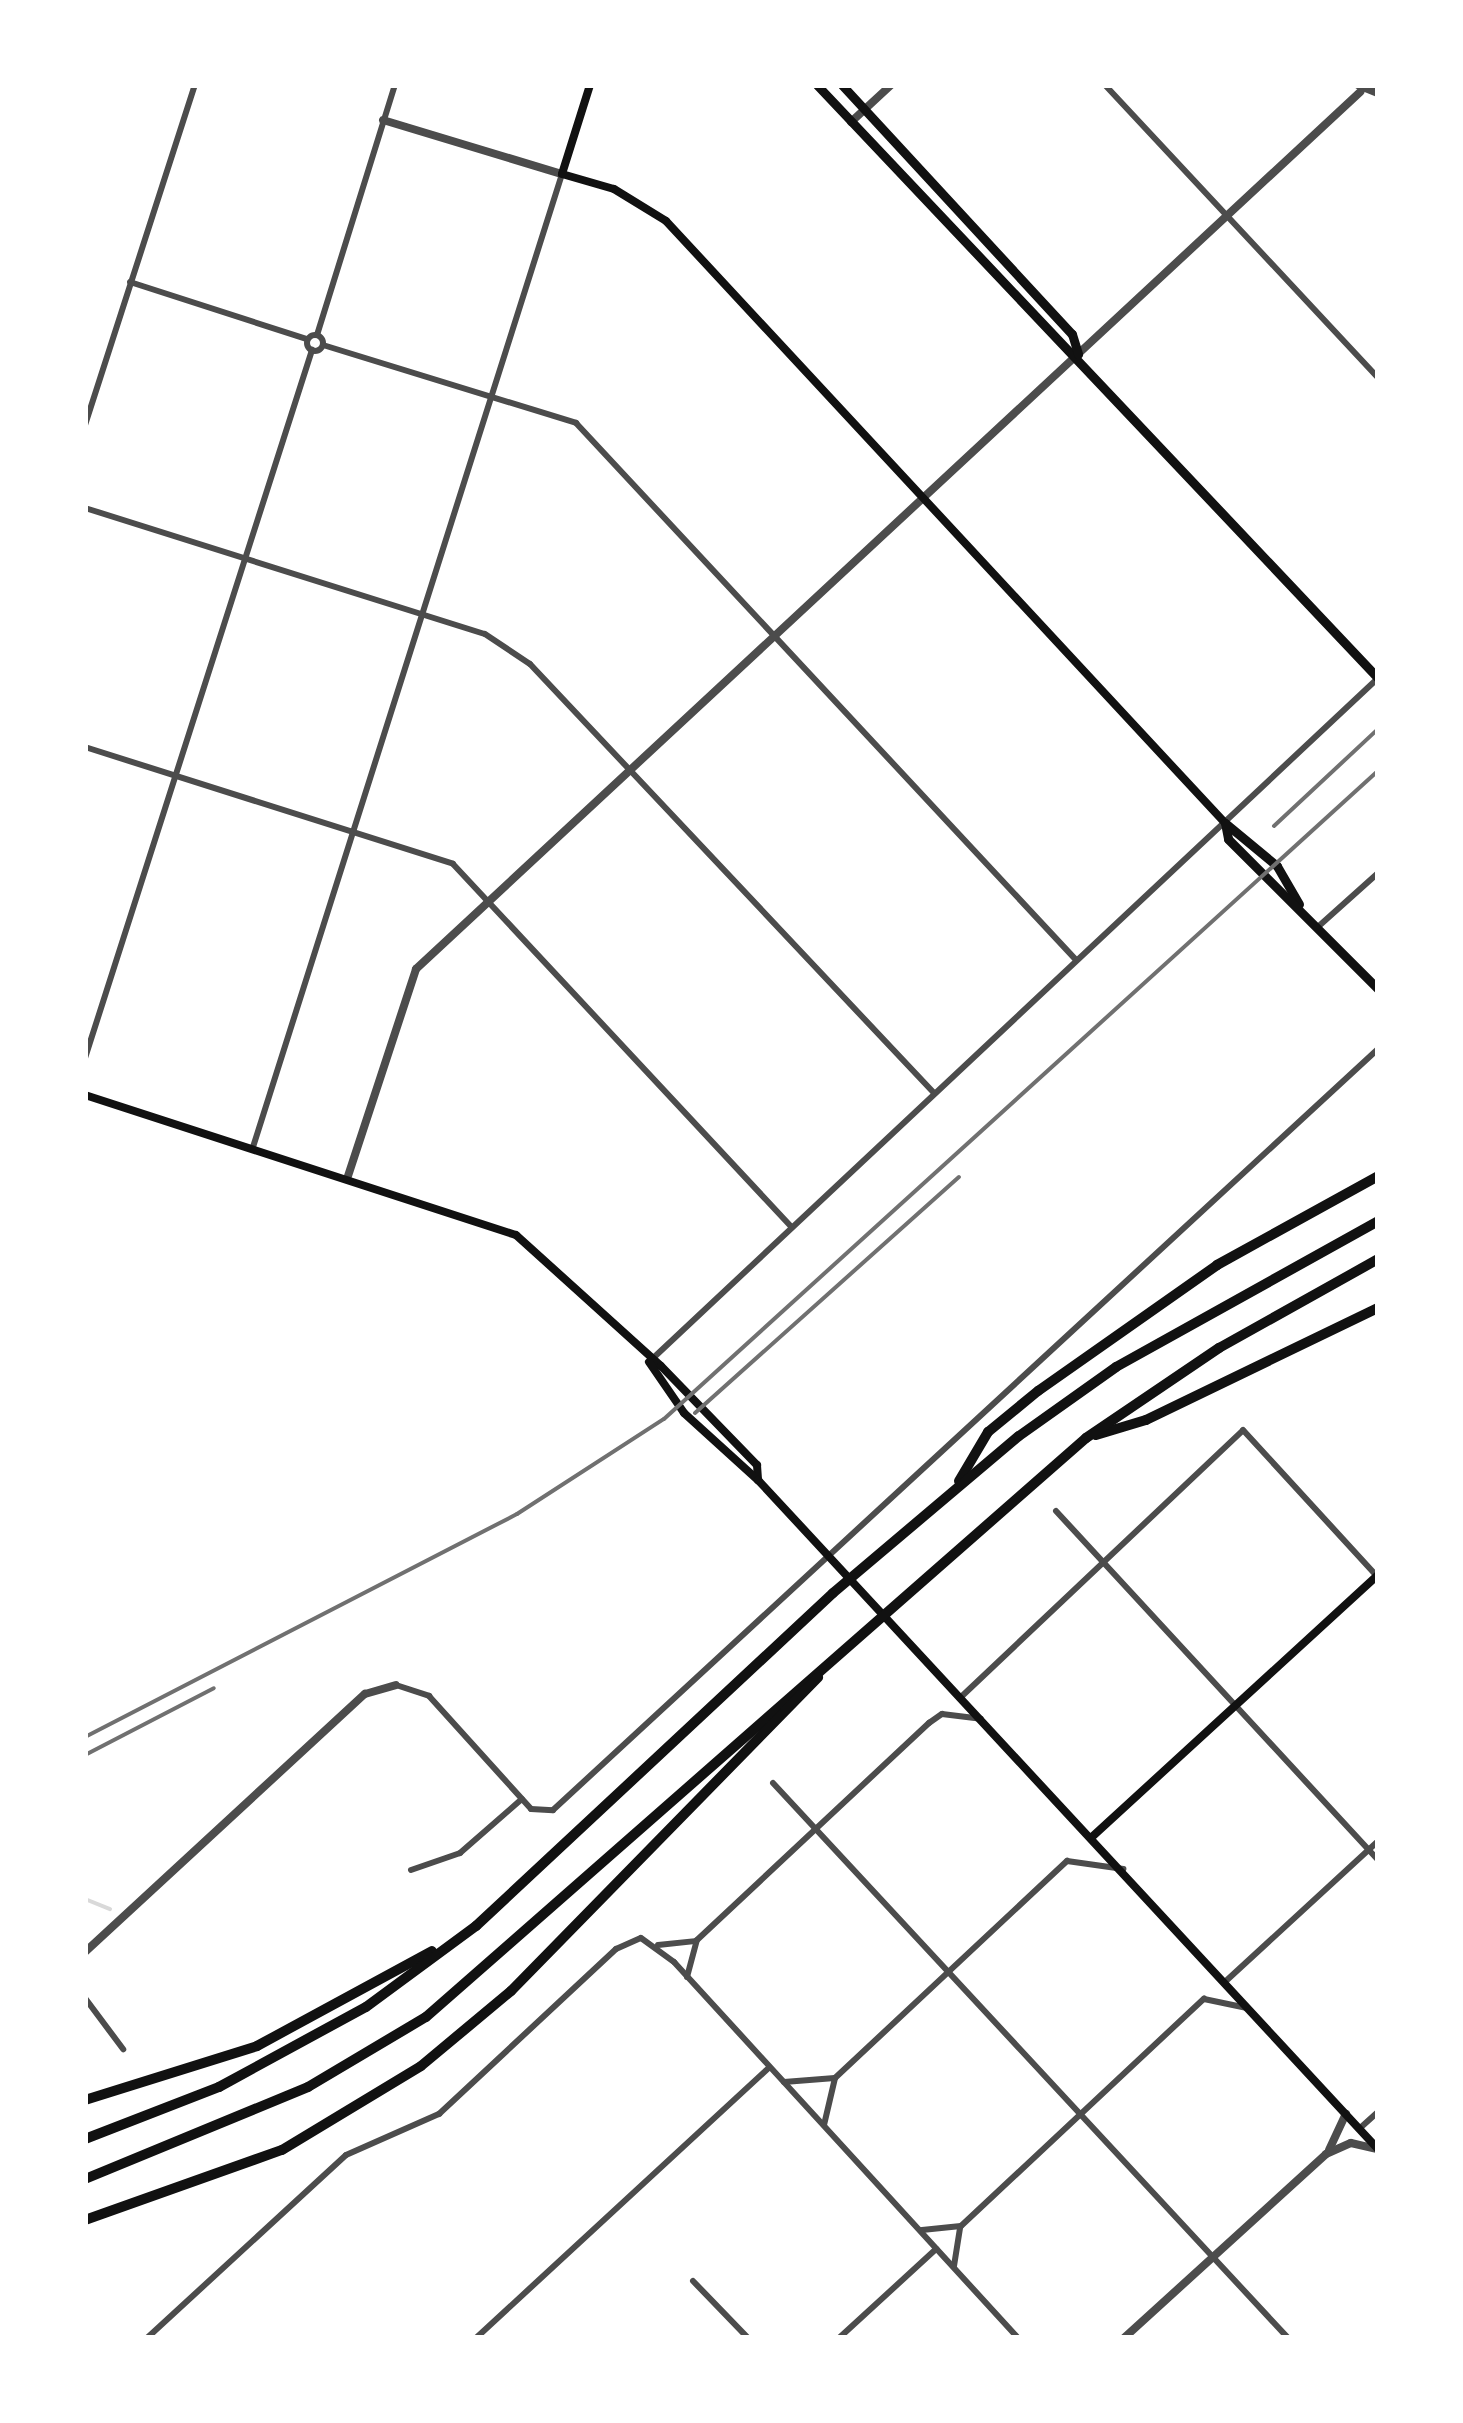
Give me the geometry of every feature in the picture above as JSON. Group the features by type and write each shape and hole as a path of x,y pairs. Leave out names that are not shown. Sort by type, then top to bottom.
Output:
{"highway":[{"path":"955,1488 988,1432 1038,1392 1218,1265 1378,1176"},
{"path":"85,2139 307,2042 476,1926 833,1593 955,1488 1116,1367 1378,1222"},
{"path":"85,2179 308,2087 426,2017 897,1598 1086,1438 1220,1348 1378,1259"},
{"path":"1086,1438 1146,1420 1378,1308"},
{"path":"85,2220 205,2183 336,2122 494,2008 753,1752 848,1643"},
{"path":"85,2100 257,2046 476,1926"}],"main road":[{"path":"590,85 562,174 614,189 666,222 1225,823 1277,866 1299,904"},
{"path":"817,85 1057,344 1078,354 1378,678"},
{"path":"842,85 1072,334 1078,354"},
{"path":"1225,823 1228,838 1299,904 1378,988"},
{"path":"85,1095 348,1176 516,1235 757,1465 758,1480"},
{"path":"649,1362 684,1413 758,1480 1227,1980 1378,2149"},
{"path":"1093,1836 1378,1576"}],"street":[{"path":"85,424 195,85"},
{"path":"322,345 317,335 394,85"},
{"path":"851,122 891,85"},
{"path":"1105,85 1378,378"},
{"path":"348,1176 416,969 1359,88 1378,93"},
{"path":"253,1148 562,174 384,120"},
{"path":"130,282 308,339 317,335"},
{"path":"85,1058 312,350 308,339"},
{"path":"312,350 322,345 576,423 1076,960"},
{"path":"85,508 486,634 530,664 934,1093"},
{"path":"649,1362 1378,678"},
{"path":"85,747 454,864 791,1227"},
{"path":"1320,925 1378,873"},
{"path":"85,1952 364,1694 396,1685 429,1696 522,1799 543,1814 1378,1049"},
{"path":"962,1697 1099,1562 1244,1430 1378,1576"},
{"path":"1056,1511 1378,1860"},
{"path":"687,1977 698,1940 929,1723 942,1714 982,1719"},
{"path":"772,1783 1210,2259 1288,2338"},
{"path":"411,1870 460,1853 522,1799"},
{"path":"1227,1980 1378,1841"},
{"path":"824,2126 835,2078 1067,1861 1124,1869"},
{"path":"147,2338 346,2155 438,2114 616,1949 641,1938 657,1945 674,1962 1018,2338"},
{"path":"657,1945 698,1940"},
{"path":"85,1998 123,2049"},
{"path":"918,2230 961,2226 1204,1999 1253,2010"},
{"path":"476,2338 770,2068"},
{"path":"783,2082 835,2078"},
{"path":"1359,2129 1378,2112"},
{"path":"1326,2154 1346,2114"},
{"path":"1124,2338 1326,2154 1351,2143 1378,2149"},
{"path":"954,2268 961,2226"},
{"path":"838,2338 936,2248"},
{"path":"693,2281 748,2338"}],"waterway":[{"path":"85,1899 110,1909"}],"railway":[{"path":"1274,826 1378,729"},
{"path":"85,1737 517,1514 664,1419 1378,771"},
{"path":"695,1413 959,1177"},
{"path":"85,1755 214,1688"}]}
